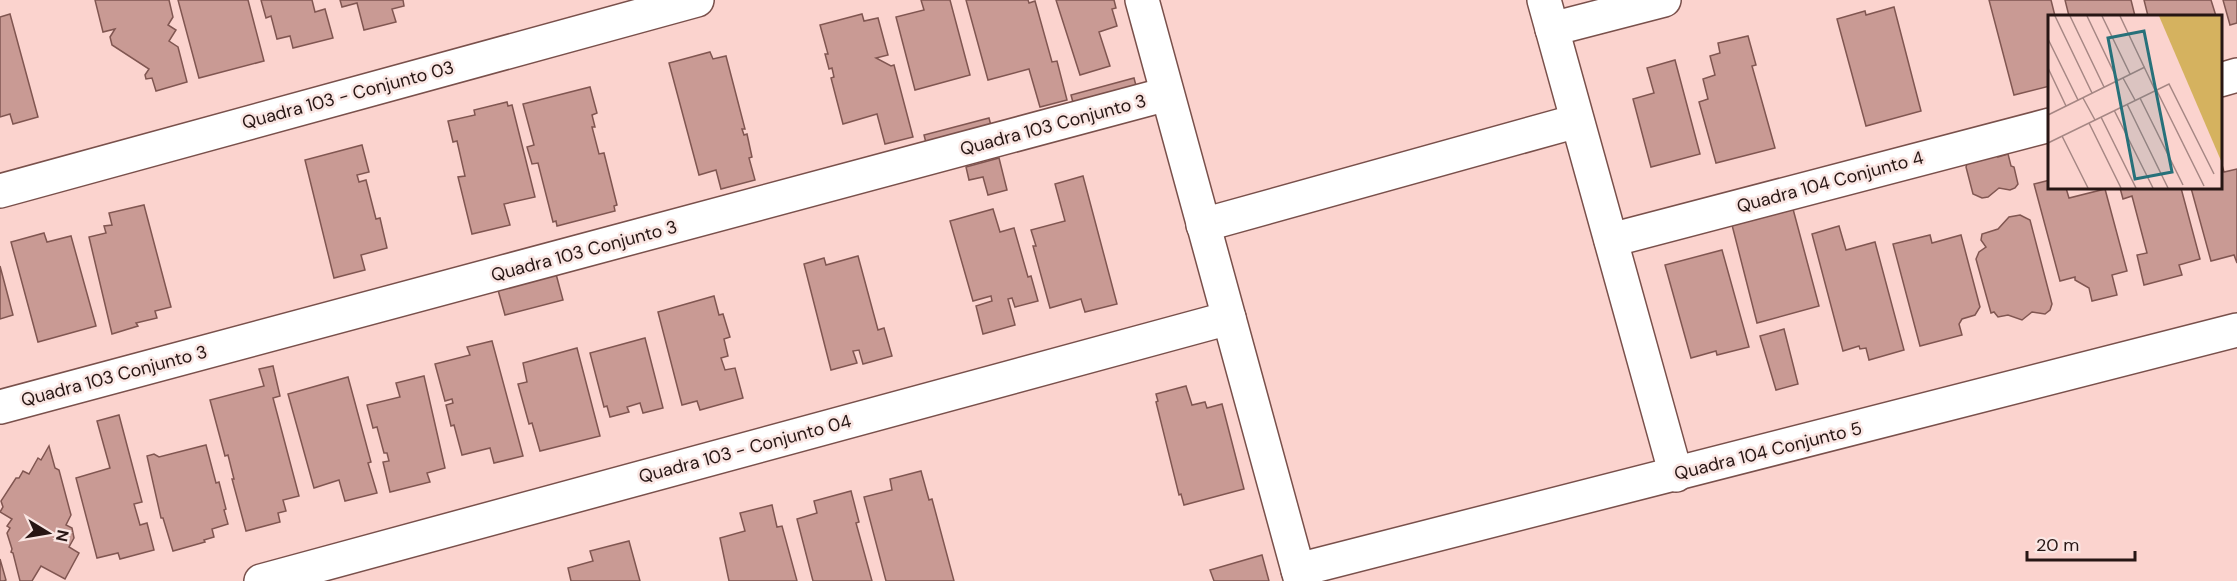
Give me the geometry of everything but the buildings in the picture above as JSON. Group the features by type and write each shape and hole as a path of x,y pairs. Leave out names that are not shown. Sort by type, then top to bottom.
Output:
{"street":[{"name":"Quadra 103 - Conjunto 03","path":"0,191 697,0"},
{"path":"1142,0 1300,575"},
{"path":"1664,0 1548,15 1676,474"},
{"path":"2222,79 2237,75"},
{"name":"Quadra 103 Conjunto 3","path":"0,407 1167,94"},
{"path":"1203,225 1578,121"},
{"name":"Quadra 104 Conjunto 4","path":"1611,240 2048,124"},
{"name":"Quadra 103 - Conjunto 04","path":"261,581 1229,318"},
{"name":"Quadra 104 Conjunto 5","path":"1300,575 1676,474 2237,330"}]}
